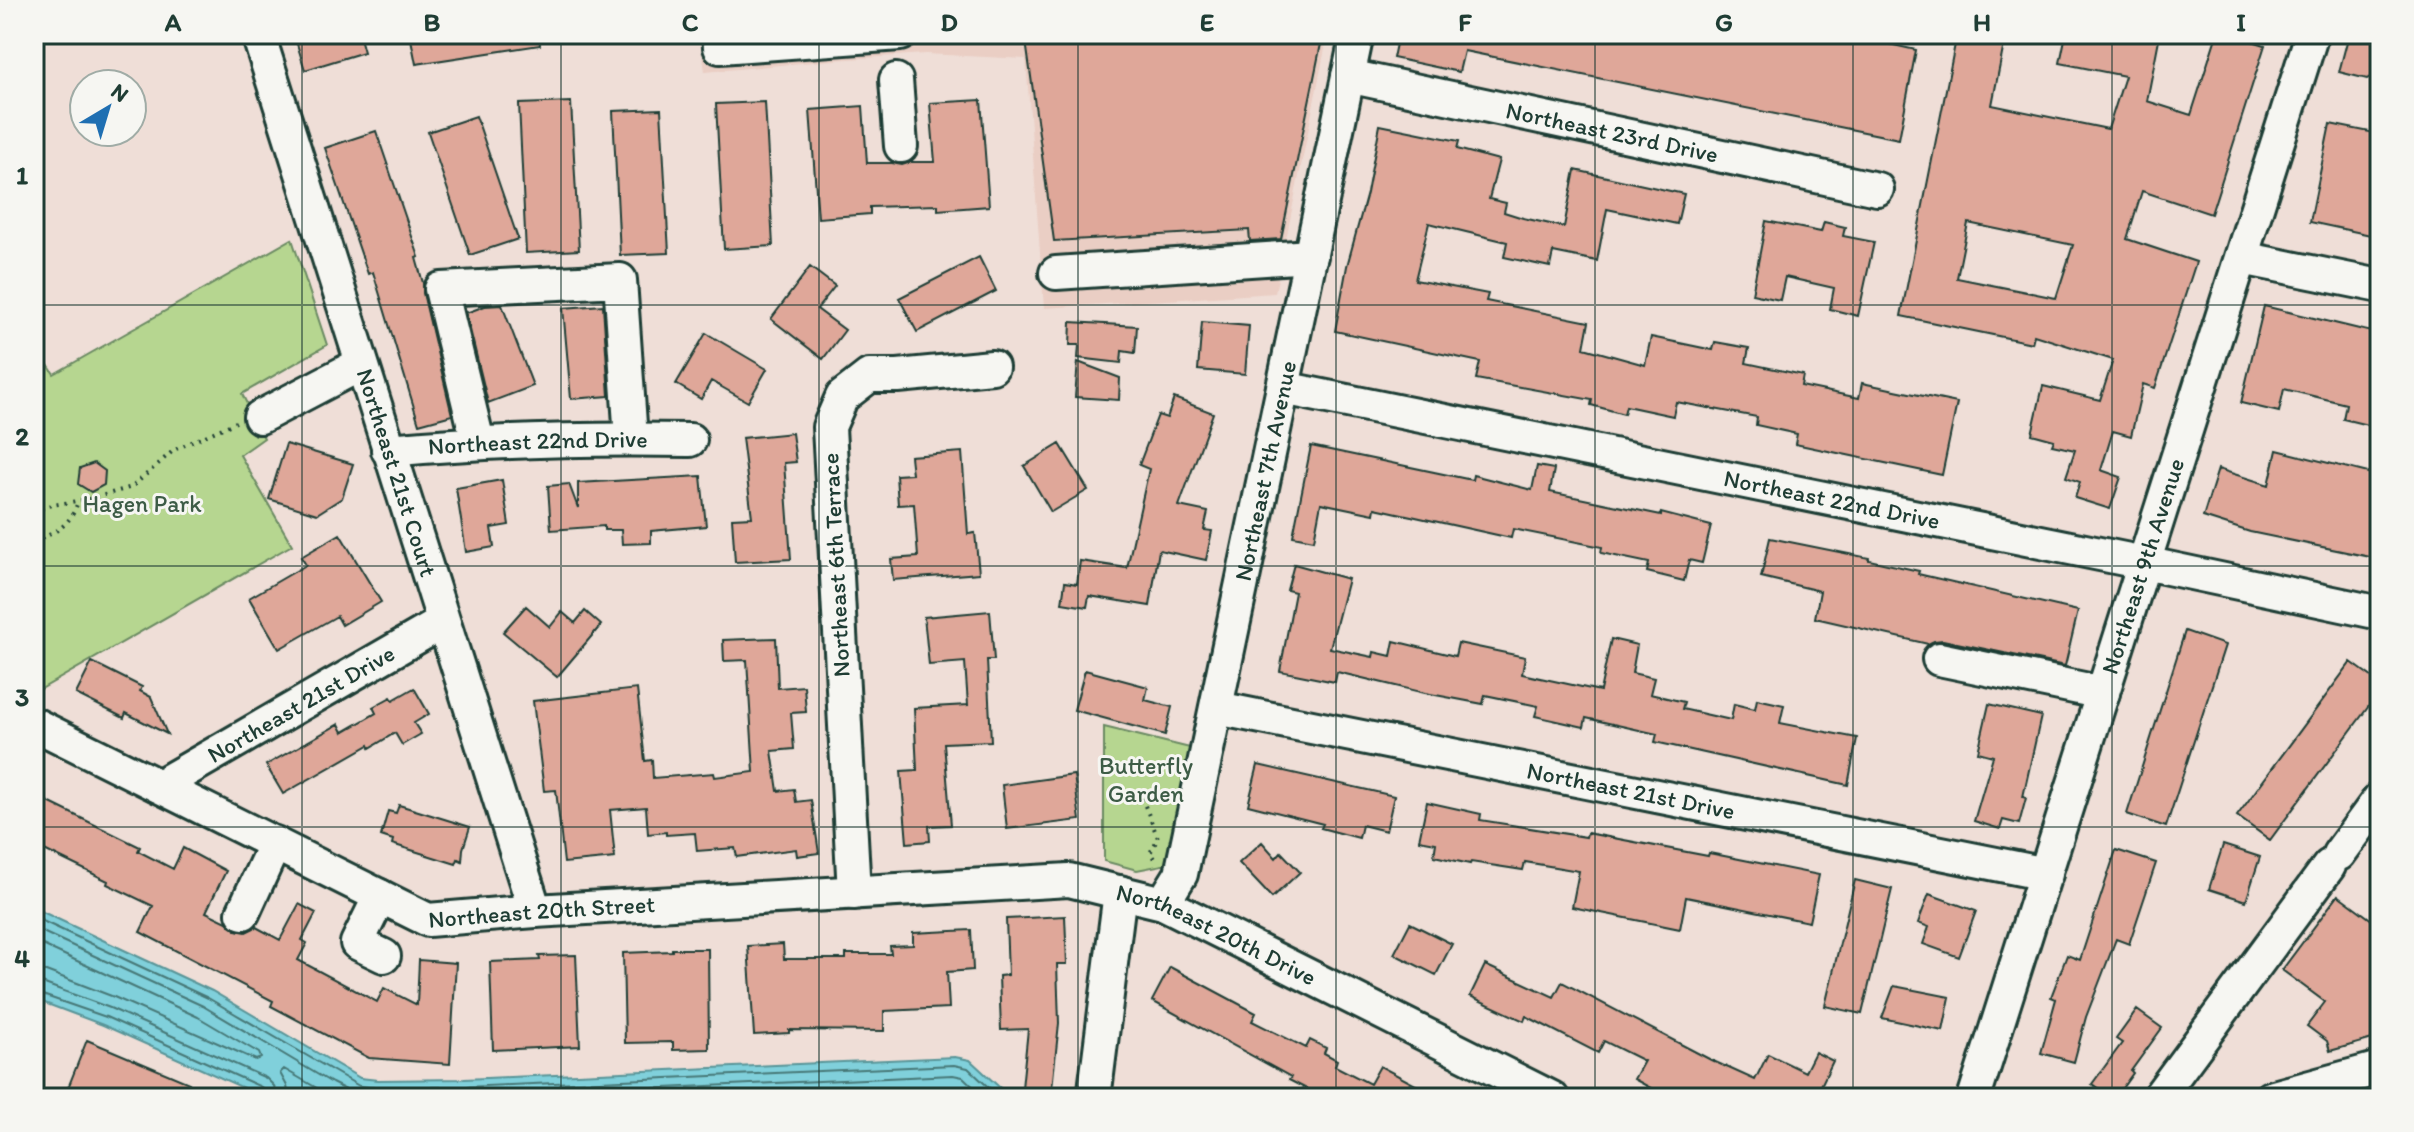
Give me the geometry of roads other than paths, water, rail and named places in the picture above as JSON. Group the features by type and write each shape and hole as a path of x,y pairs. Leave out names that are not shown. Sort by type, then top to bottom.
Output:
{"street":[{"name":"Northeast 21st Court","path":"258,34 535,911"},
{"path":"719,41 900,34"},
{"name":"Northeast 7th Avenue","path":"1163,903 1181,874 1357,34"},
{"name":"Northeast 9th Avenue","path":"1974,1098 2312,34"},
{"name":"Northeast 23rd Drive","path":"1348,76 1877,189"},
{"path":"896,80 901,146"},
{"path":"1056,273 1311,256"},
{"path":"2242,258 2380,286"},
{"path":"478,442 441,289 620,280 631,439"},
{"path":"260,417 361,364"},
{"name":"Northeast 6th Terrace","path":"854,893 829,427 842,397 869,376 992,367"},
{"name":"Northeast 22nd Drive","path":"1283,388 2380,613"},
{"name":"Northeast 22nd Drive","path":"388,450 478,442 690,440"},
{"name":"Northeast 21st Drive","path":"159,786 443,622"},
{"path":"1939,659 2103,693"},
{"name":"Northeast 21st Drive","path":"1217,708 2046,874"},
{"name":"Northeast 20th Street","path":"34,724 428,920 854,893"},
{"path":"2158,1098 2380,798"},
{"path":"243,913 275,843"},
{"name":"Northeast 20th Drive","path":"854,893 1069,880 1163,903 1552,1098"},
{"path":"1094,1098 1120,892"},
{"path":"359,944 380,896"},
{"path":"2270,1098 2380,1068"}],"water":[{"path":"34,908 212,991 360,1078 464,1079 955,1057 970,1060 1011,1098 266,1098 103,1025 34,999"}],"park label":[{"name":"Hagen Park","path":"142,504"},
{"name":"Butterfly Garden","path":"1146,780"}]}
